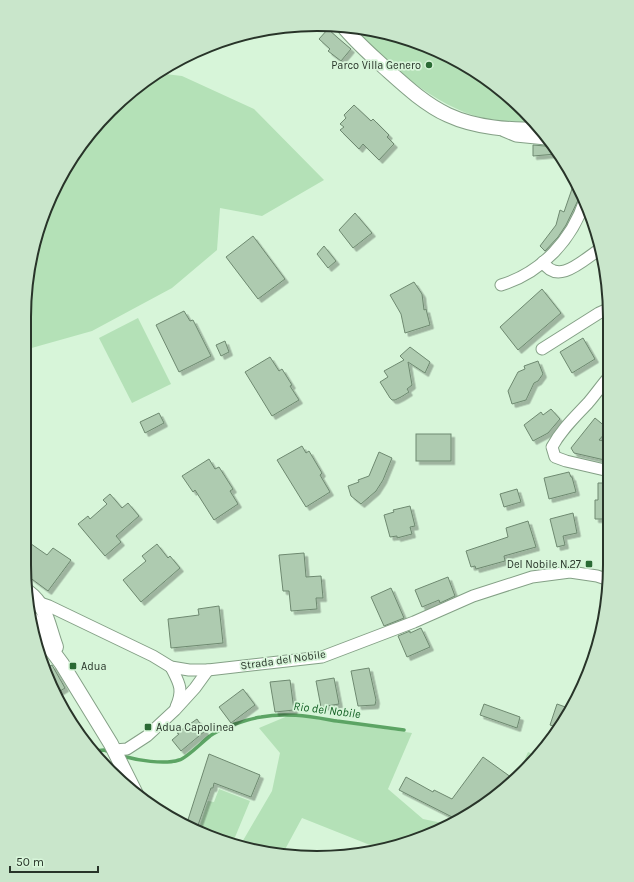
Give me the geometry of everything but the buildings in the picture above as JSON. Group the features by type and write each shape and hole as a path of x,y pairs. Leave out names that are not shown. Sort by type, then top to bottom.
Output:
{"street":[{"path":"350,33 396,78 447,115 460,120 496,128 516,136 540,138"},
{"path":"496,128 533,130"},
{"path":"501,286 531,272 547,259 575,225 581,209"},
{"path":"543,262 552,272 559,273 570,270 596,252"},
{"path":"542,349 603,311"},
{"path":"603,384 556,440 552,447 555,458 603,470"},
{"name":"Strada del Nobile","path":"35,604 49,606 153,656 171,667 189,670 208,670 322,657 414,622 473,596 532,577 570,572 602,578"},
{"path":"35,604 44,611 62,664"},
{"path":"39,633 62,664 116,754 130,781"},
{"path":"171,667 180,686 180,697 175,710"},
{"path":"116,754 147,736 175,710 195,688 208,670"}],"green space":[{"name":"Parco Villa Genero","path":"360,34 409,46 443,60 476,79 491,90 506,102 526,122 509,122 483,118 447,104 413,82"},
{"path":"166,74 182,76 254,109 324,180 262,216 220,208 217,250 172,288 92,331 31,348 33,280 36,261 46,225 60,191 79,158 102,128 128,102 158,79"},
{"path":"138,318 171,384 132,403 99,338"},
{"path":"290,715 412,733 388,789 423,819 441,823 409,836 373,846 302,818 285,849 261,846 243,841 272,791 280,753 259,728"},
{"path":"528,752 532,754 532,754 523,763"},
{"path":"219,789 250,801 234,839 200,826 208,801 214,802"}],"waterway":[{"name":"Rio del Nobile","path":"122,756 158,762 179,760 220,730 249,720 280,715 299,716 404,730"},
{"name":"Rio del Nobile","path":"99,750 110,752"}],"place":[{"name":"Parco Villa Genero","path":"429,65"},
{"name":"Del Nobile N.27","path":"589,564"},
{"name":"Adua","path":"73,666"},
{"name":"Adua Capolinea","path":"148,727"}]}
